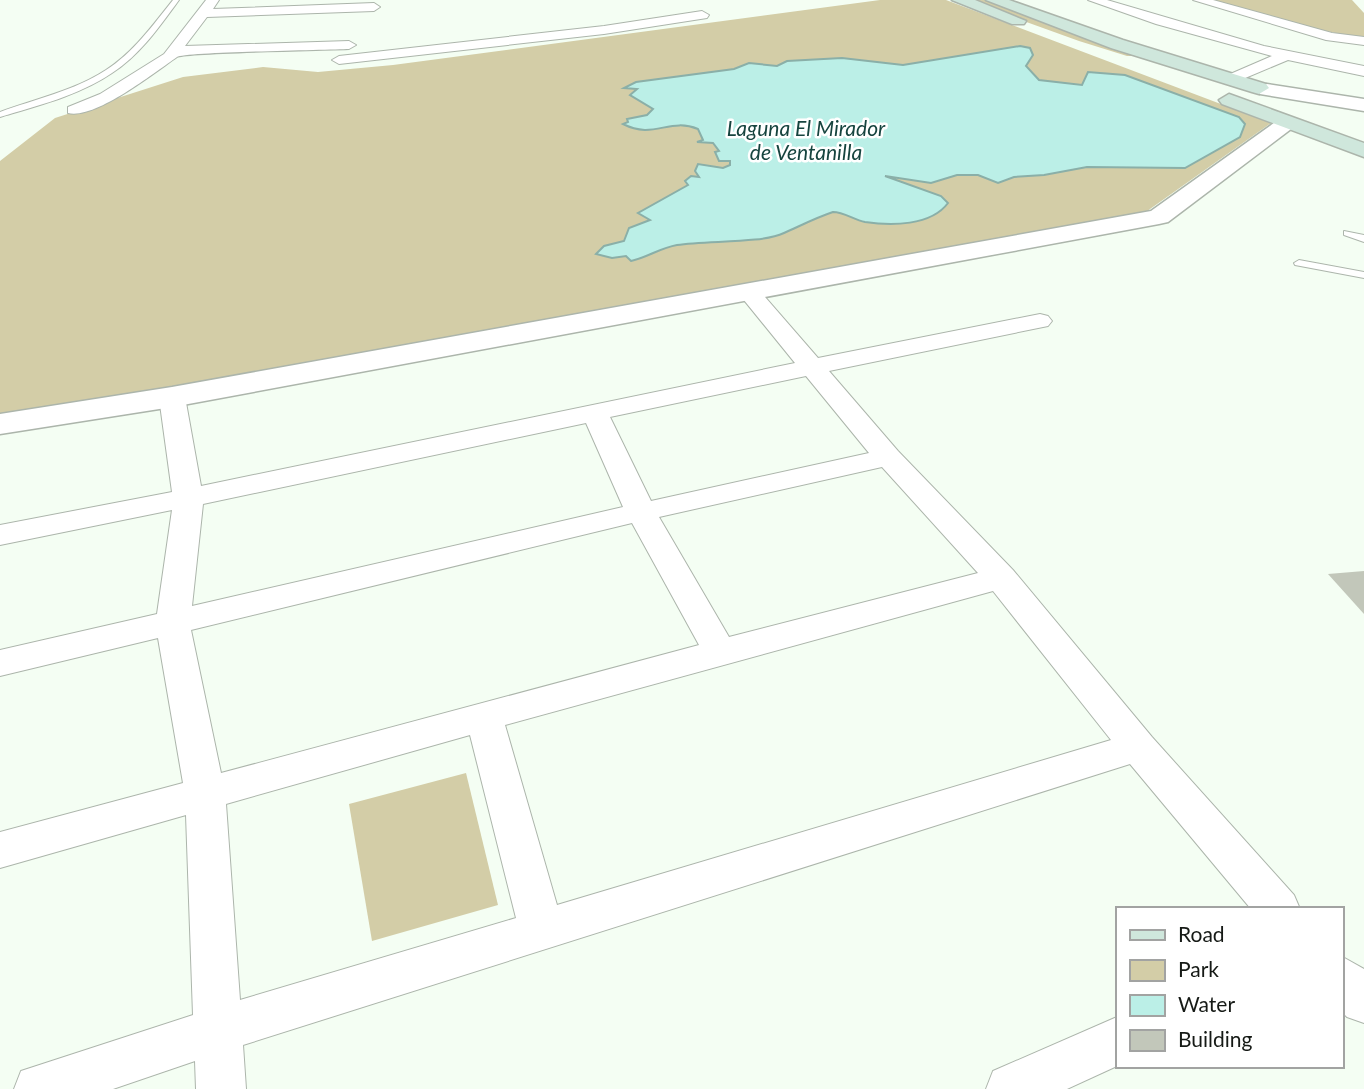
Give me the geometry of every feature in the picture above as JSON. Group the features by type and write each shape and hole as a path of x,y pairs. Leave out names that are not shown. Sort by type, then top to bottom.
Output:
{"main road":[{"path":"960,0 1214,94 1273,102"},
{"path":"1003,1 1151,56 1233,78 1364,150"},
{"path":"1124,60 1151,56"},
{"path":"1214,94 1229,87 1273,102"}],"street":[{"path":"74,110 148,73 195,31 203,13 213,0"},
{"path":"377,4 339,60 604,30 705,13 681,0"},
{"path":"1094,0 1230,44 1283,57 1364,71"},
{"path":"1199,0 1331,37 1364,41"},
{"path":"203,13 377,4"},
{"path":"173,51 355,35"},
{"path":"1233,78 1331,37"},
{"path":"0,424 172,397 750,294 1159,217 1273,102 1364,104"},
{"path":"1273,102 1364,118"},
{"path":"750,294 888,457 1001,578 1138,747 1276,907"},
{"path":"0,535 188,500 811,365 1040,321"},
{"path":"172,397 188,500 173,625 205,794 221,1089"},
{"path":"594,411 641,512 720,652"},
{"path":"0,663 173,625 641,512 888,457"},
{"path":"0,850 720,652 1001,578"},
{"path":"484,718 542,930"},
{"path":"39,1089 218,1030 1138,747"},
{"path":"1343,980 1364,1001"},
{"path":"1011,1089 1116,1041"}],"lane":[{"path":"0,115 76,87 109,71 137,46 176,0"},
{"path":"1348,233 1364,239"},
{"path":"1299,263 1364,275"}],"green space":[{"path":"880,0 946,0 1271,123 1143,214 159,391 0,414 0,161 55,118 183,77 263,67 318,72 393,65"},
{"path":"966,0 988,0 1138,56 1127,56 1079,41"},
{"path":"1209,0 1352,0 1364,13 1364,39 1279,21"},
{"path":"466,773 498,905 372,941 349,804"}],"water":[{"name":"Laguna El Mirador de Ventanilla","path":"1020,46 1030,48 1033,55 1026,66 1039,80 1082,85 1088,72 1125,75 1239,117 1245,124 1240,137 1185,168 1087,167 1014,177 998,183 978,175 957,175 931,183 885,176 941,196 948,203 932,216 910,223 865,222 833,212 784,233 761,239 677,245 631,261 626,256 612,258 596,254 604,246 624,241 629,228 650,220 638,213 688,185 685,181 691,176 699,177 695,171 698,164 723,168 730,165 730,161 719,161 715,152 719,151 713,143 697,142 703,140 698,129 678,125 644,130 623,124 628,122 627,119 647,115 653,109 630,95 637,89 624,88 636,82 734,69 749,63 777,66 787,61 842,58 903,65"}],"building":[{"path":"1364,571 1364,614 1328,574"}]}
